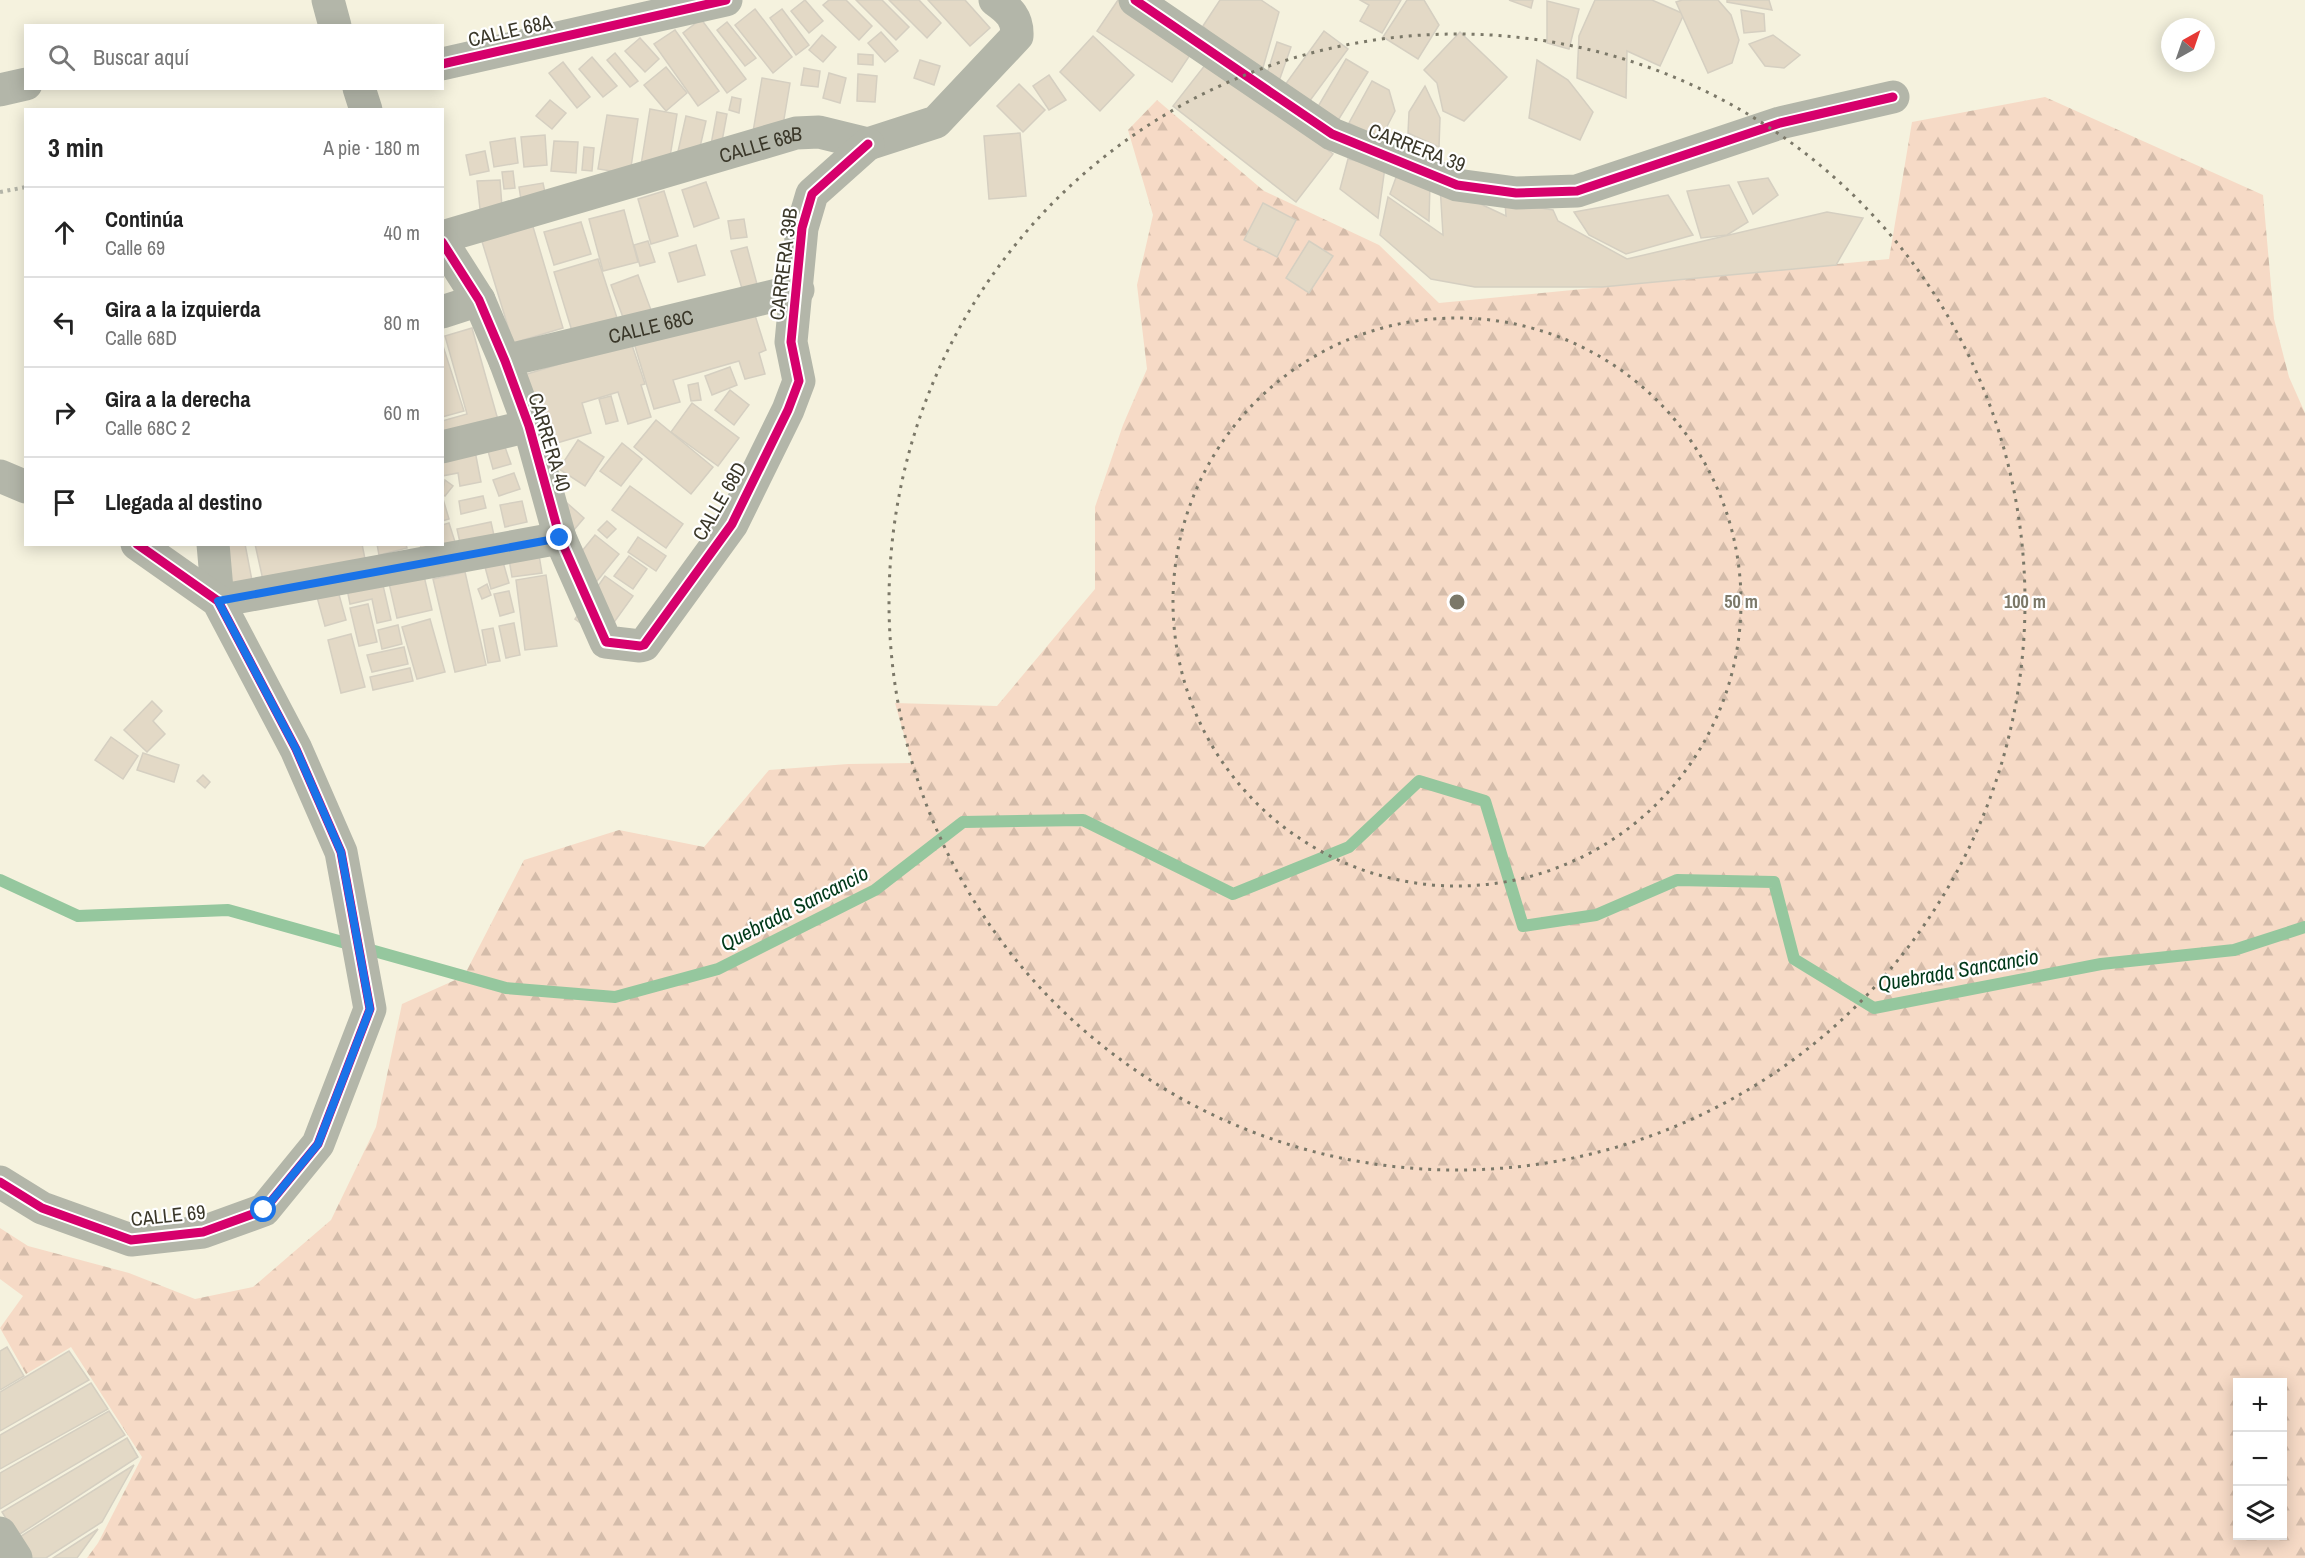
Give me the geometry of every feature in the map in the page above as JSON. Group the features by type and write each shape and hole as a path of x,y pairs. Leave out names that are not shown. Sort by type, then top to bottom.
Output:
{"street":[{"name":"CALLE 68A","path":"444,64 726,0"},
{"name":"CARRERA 39","path":"1135,0 1332,134 1457,184 1516,193 1577,191 1780,123 1893,97"},
{"path":"868,144 936,122 1017,36 1017,24 1001,4"},
{"path":"0,90 24,84"},
{"path":"359,90 365,108"},
{"name":"CALLE 68B","path":"444,236 796,134 819,132 868,144"},
{"name":"CARRERA 39B","path":"791,342 798,290 802,228 812,194 868,144"},
{"name":"CARRERA 40","path":"444,245 479,300 505,361 529,426 560,538 606,642 622,645"},
{"name":"CALLE 68C","path":"505,361 798,290"},
{"path":"444,311 479,300"},
{"name":"CALLE 68D","path":"622,645 645,645 732,524 788,410 799,381 791,342"},
{"path":"444,447 529,426"},
{"path":"0,476 24,486"},
{"path":"140,546 218,601 560,538"},
{"path":"213,546 218,601"},
{"name":"CALLE 69","path":"0,1182 42,1208 131,1240 203,1232 264,1210 318,1144 370,1009 341,852 296,749 218,601"},
{"path":"0,1533 16,1558"}],"path":[{"path":"0,192 24,187"}],"green space":[{"path":"2045,97 2263,195 2274,319 2289,377 2305,413 2305,1558 87,1558 98,1543 142,1457 71,1347 26,1374 0,1328 23,1296 0,1279 0,1228 28,1246 129,1273 195,1299 253,1287 331,1220 376,1127 402,1004 464,976 524,860 619,830 704,847 769,770 848,764 912,763 895,703 997,706 1095,589 1095,507 1123,425 1147,369 1137,285 1153,215 1128,130 1157,100 1264,191 1379,245 1439,303 1889,259 1912,122"}],"building":[{"path":"805,0 823,21 809,33 791,11"},
{"path":"829,0 846,0 872,26 859,40 823,5"},
{"path":"856,0 882,0 909,27 896,40"},
{"path":"889,0 919,0 941,23 927,38"},
{"path":"928,0 965,0 990,28 970,46"},
{"path":"1118,0 1128,0 1196,46 1172,82 1097,31"},
{"path":"1220,0 1261,0 1279,12 1260,78 1203,26"},
{"path":"1360,0 1401,0 1382,33 1360,21 1369,5"},
{"path":"1407,0 1424,0 1439,25 1418,59 1383,37"},
{"path":"1509,0 1533,0 1531,8"},
{"path":"1595,0 1652,0 1684,14 1660,66 1627,51 1626,98 1577,78 1579,36"},
{"path":"1718,0 1731,15 1739,40 1732,63 1708,73 1676,2"},
{"path":"1727,0 1769,0 1772,10 1727,2"},
{"path":"1547,1 1579,9 1569,49 1547,43"},
{"path":"755,9 792,57 773,73 735,25"},
{"path":"782,9 809,45 796,55 770,18"},
{"path":"1741,10 1764,14 1765,31 1744,33"},
{"path":"701,19 746,79 727,93 683,33"},
{"path":"727,22 756,58 745,66 717,30"},
{"path":"675,30 719,91 698,106 654,44"},
{"path":"1324,31 1348,49 1306,106 1282,89"},
{"path":"881,32 898,51 885,62 868,43"},
{"path":"1460,32 1507,77 1464,121 1443,111 1437,83 1424,70"},
{"path":"822,35 836,47 823,62 809,50"},
{"path":"1773,35 1800,55 1784,68 1765,66 1749,44"},
{"path":"1093,36 1134,75 1100,111 1060,72"},
{"path":"640,38 659,59 645,72 625,51"},
{"path":"1277,42 1291,47 1278,84 1265,80"},
{"path":"615,53 638,81 630,87 607,60"},
{"path":"858,54 873,55 873,65 858,64"},
{"path":"592,57 617,86 603,97 579,69"},
{"path":"1346,59 1368,72 1337,122 1316,110"},
{"path":"920,60 940,66 934,85 914,78"},
{"path":"1209,60 1333,154 1296,202 1173,106"},
{"path":"1537,60 1568,80 1593,112 1580,140 1529,118"},
{"path":"563,62 590,97 577,108 549,73"},
{"path":"666,67 687,93 666,111 644,85"},
{"path":"804,68 820,71 818,87 801,85"},
{"path":"829,73 846,78 840,103 823,98"},
{"path":"858,74 877,76 875,102 857,101"},
{"path":"1049,75 1066,100 1049,110 1033,86"},
{"path":"762,78 790,83 781,137 753,132"},
{"path":"1372,81 1389,90 1395,111 1380,140 1349,123"},
{"path":"1019,84 1045,110 1023,132 997,106"},
{"path":"1425,86 1440,118 1439,147 1408,133 1409,112"},
{"path":"732,97 741,99 739,113 729,110"},
{"path":"550,100 566,113 552,129 536,116"},
{"path":"650,109 677,114 668,169 641,165"},
{"path":"717,112 727,114 720,152 710,150"},
{"path":"607,115 638,119 630,174 598,169"},
{"path":"686,116 706,121 697,160 677,156"},
{"path":"1020,133 1026,196 989,199 984,136"},
{"path":"545,135 547,165 524,167 521,137"},
{"path":"515,138 518,163 494,167 490,142"},
{"path":"554,141 578,142 576,173 551,171"},
{"path":"584,147 594,148 592,171 582,170"},
{"path":"485,151 489,171 470,175 466,155"},
{"path":"1348,159 1385,167 1378,218 1340,189"},
{"path":"513,171 515,188 504,189 502,172"},
{"path":"1398,172 1430,183 1429,221 1390,194"},
{"path":"1768,178 1778,195 1753,214 1738,182"},
{"path":"500,180 502,207 480,209 477,181"},
{"path":"706,182 719,218 694,227 682,190"},
{"path":"543,183 547,202 522,206 519,187"},
{"path":"1440,185 1506,216 1505,202 1553,210 1558,221 1627,259 1827,212 1863,218 1836,265 1602,287 1475,287 1431,279 1380,235 1388,197 1443,235"},
{"path":"1729,185 1748,222 1727,235 1701,238 1687,191"},
{"path":"664,191 678,236 651,244 638,199"},
{"path":"1668,195 1693,235 1626,254 1589,235 1574,212"},
{"path":"1263,203 1296,220 1277,257 1244,240"},
{"path":"624,210 638,262 603,271 589,219"},
{"path":"744,219 747,237 731,239 728,221"},
{"path":"531,220 563,328 513,343 480,235"},
{"path":"581,222 591,254 554,265 544,232"},
{"path":"648,241 655,262 640,266 634,245"},
{"path":"1309,241 1333,256 1309,293 1286,278"},
{"path":"696,245 705,275 678,282 669,253"},
{"path":"747,247 758,288 743,292 731,251"},
{"path":"598,259 617,318 572,331 554,272"},
{"path":"638,275 651,310 624,320 611,285"},
{"path":"753,309 766,350 759,353 765,374 745,379 739,361 673,380 680,402 654,409 634,343"},
{"path":"472,328 500,427 444,442 444,420 467,414 445,336"},
{"path":"631,342 645,384 641,385 651,417 628,424 618,392 582,403 591,433 550,445 524,375"},
{"path":"444,349 464,411 444,416"},
{"path":"730,367 737,385 712,395 705,376"},
{"path":"698,383 701,400 691,401 688,385"},
{"path":"730,390 749,405 734,425 715,410"},
{"path":"611,396 618,421 606,424 599,399"},
{"path":"692,403 739,438 718,466 671,432"},
{"path":"656,420 713,467 691,494 634,447"},
{"path":"578,440 604,457 585,486 559,469"},
{"path":"622,443 642,459 621,486 600,471"},
{"path":"505,447 511,464 493,469 488,451"},
{"path":"475,451 481,482 460,486 458,473 444,476 444,457"},
{"path":"514,473 520,489 499,496 493,480"},
{"path":"445,480 453,486 445,496 444,495"},
{"path":"630,486 683,524 666,548 612,510"},
{"path":"483,496 486,508 461,514 459,501"},
{"path":"522,501 527,522 505,527 500,505"},
{"path":"444,502 449,519 444,520"},
{"path":"567,503 584,518 573,531"},
{"path":"607,521 616,529 607,538 598,530"},
{"path":"491,522 495,540 461,547 457,529"},
{"path":"449,523 456,545 423,556 420,546 444,546 444,524"},
{"path":"595,535 619,554 593,586 569,567"},
{"path":"638,537 666,556 656,571 628,552"},
{"path":"220,546 245,546 254,591 229,595"},
{"path":"255,546 362,546 365,559 263,580"},
{"path":"377,546 406,546 407,548 379,555"},
{"path":"539,555 542,573 512,577 509,559"},
{"path":"629,556 647,569 633,589 614,576"},
{"path":"503,562 509,583 491,589 485,567"},
{"path":"465,572 486,665 455,672 433,579"},
{"path":"546,575 557,646 525,650 516,580"},
{"path":"424,576 432,610 397,618 389,583"},
{"path":"605,576 633,596 602,639 575,619"},
{"path":"382,581 391,620 377,623 372,599 350,604 347,589"},
{"path":"487,584 491,595 482,599 478,589"},
{"path":"338,591 346,620 325,626 317,597"},
{"path":"509,591 514,612 500,616 494,594"},
{"path":"368,604 377,642 359,646 350,608"},
{"path":"430,619 445,672 417,679 402,627"},
{"path":"514,623 520,655 506,658 499,626"},
{"path":"398,625 402,644 382,649 378,630"},
{"path":"493,628 500,661 488,663 482,630"},
{"path":"351,634 365,687 341,693 328,640"},
{"path":"404,647 408,664 372,672 367,655"},
{"path":"410,668 413,681 373,690 370,677"},
{"path":"152,701 162,711 153,721 165,734 147,752 124,730"},
{"path":"111,737 138,756 123,779 95,760"},
{"path":"143,753 179,765 174,782 137,770"},
{"path":"203,775 210,782 205,788 197,781"},
{"path":"7,1347 24,1376 0,1390 0,1351"},
{"path":"69,1351 89,1380 0,1431 0,1392"},
{"path":"91,1383 108,1409 0,1469 0,1435"},
{"path":"109,1411 125,1435 0,1509 0,1473"},
{"path":"127,1438 138,1457 17,1536 2,1512"},
{"path":"134,1465 102,1522 46,1558 30,1558 18,1538"},
{"path":"98,1529 77,1558 53,1558"}],"waterway":[{"name":"Quebrada Sancancio","path":"0,880 78,916 228,910 506,988 615,997 718,969 875,890 963,822 1083,820 1233,894 1349,847 1419,781 1485,801 1523,926 1596,915 1677,880 1774,882 1794,959 1874,1008 2101,964 2234,950 2305,927"}],"cycle path":[{"path":"444,64 726,0"},
{"path":"1135,0 1332,134 1457,185 1516,193 1577,191 1780,123 1893,97"},
{"path":"444,245 479,300 505,361 529,426 560,538 606,642 640,646 644,645 732,524 788,410 799,381 791,342 802,228 812,194 868,144"},
{"path":"0,1182 42,1208 131,1240 203,1232 264,1210 318,1144 370,1009 341,852 296,749 218,601 140,546"}],"route":[{"path":"264,1210 318,1144 370,1009 341,852 296,749 218,601 560,538"}]}
